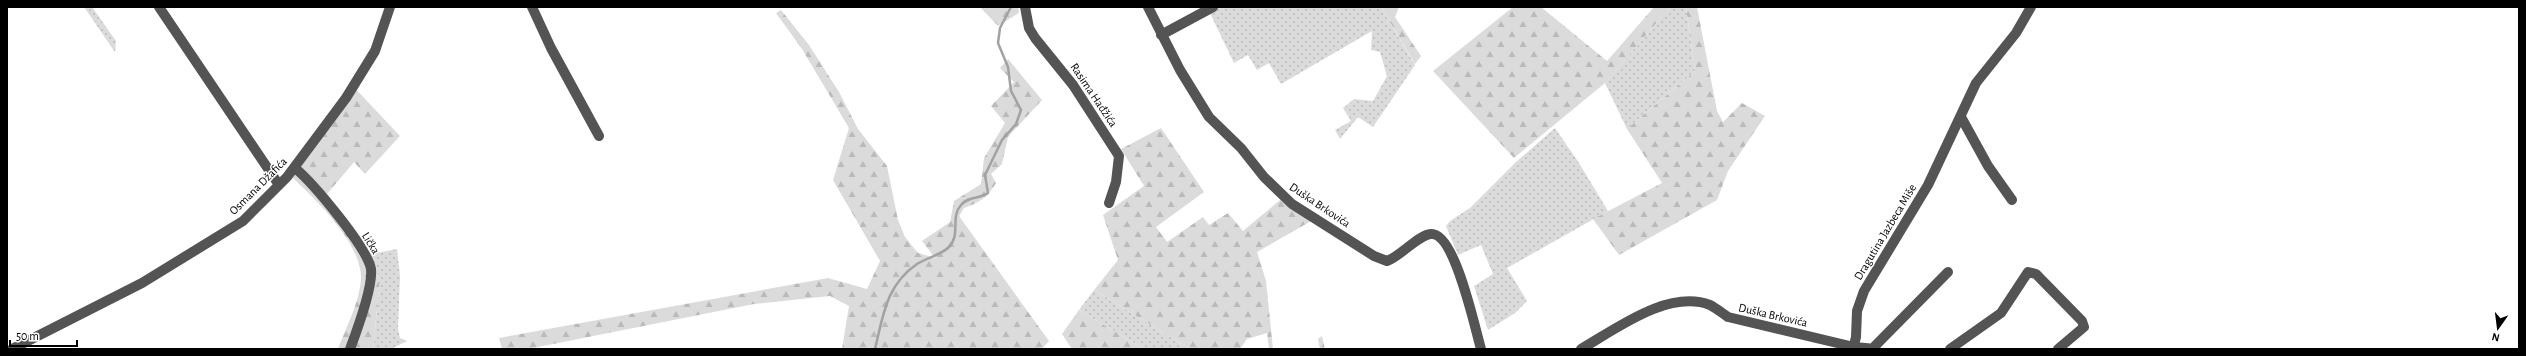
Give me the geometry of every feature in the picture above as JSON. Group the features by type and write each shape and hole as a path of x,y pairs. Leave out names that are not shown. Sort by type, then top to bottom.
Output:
{"street":[{"path":"159,7 279,185"},
{"name":"Osmana Džafića","path":"12,349 142,283 225,234 243,221 295,168 370,61 390,7"},
{"path":"532,7 551,48 599,136"},
{"name":"Rasima Hađžića","path":"1025,7 1029,28 1035,38 1074,85 1119,156 1117,176 1109,204"},
{"name":"Duška Brkovića","path":"1148,7 1161,35 1208,117 1241,148 1269,182 1292,204 1374,256 1387,261 1426,235 1434,234 1441,237 1459,268 1481,349"},
{"path":"1161,35 1213,7"},
{"name":"Dragutina Jazbeca Miše","path":"1854,348 1857,311 1864,291 1928,185 1976,82 2016,32 2031,7"},
{"path":"1960,117 1988,166 2012,200"},
{"name":"Lička","path":"295,168 321,193 360,245 368,260 371,270 369,282 350,349"},
{"path":"1854,348 1875,348 1948,272"},
{"path":"1950,349 2001,313 2028,272 2036,274 2082,321 2084,327 2081,332 2058,349"},
{"name":"Duška Brkovića","path":"1581,349 1666,303 1683,300 1710,305 1728,317 1854,348"}],"green space":[{"path":"84,7 92,7 116,41 115,52"},
{"path":"980,7 1018,7 1019,13 998,26"},
{"path":"1207,7 1381,7 1415,65 1373,127 1358,117 1340,139 1335,130 1351,121 1343,108 1354,99 1373,101 1387,76 1380,52 1371,50 1372,31 1281,84 1269,63 1257,70 1248,55 1234,63"},
{"path":"1381,7 1399,7 1395,17 1421,56 1415,64"},
{"path":"1513,7 1541,7 1607,61 1654,7 1670,7 1605,83 1514,158 1433,71"},
{"path":"1670,7 1686,7 1695,71 1627,129 1605,83"},
{"path":"1686,7 1697,7 1717,111 1723,122 1742,103 1765,116 1728,171 1717,200 1619,255 1593,219 1662,183 1627,129 1695,71"},
{"path":"781,10 809,45 839,92 858,129 887,166 898,220 905,237 918,253 935,258 922,241 950,222 954,201 981,184 984,158 1005,123 991,106 1014,82 1000,68 1008,59 1042,100 1008,137 1002,164 991,174 996,183 993,188 983,199 964,208 959,216 1049,341 1042,349 842,349 849,306 830,296 754,304 528,349 502,349 499,338 828,278 867,289 880,261 833,180 849,128 802,49 776,13"},
{"path":"350,83 400,136 365,174 354,162 327,194 371,254 380,280 373,349 338,349 358,296 361,278 359,264 345,235 334,221 322,207 287,173"},
{"path":"1161,128 1204,192 1156,227 1167,242 1203,217 1209,225 1228,213 1243,231 1286,195 1320,216 1257,252 1266,281 1273,349 1269,349 1267,333 1247,339 1240,349 1190,349 1094,290 1118,260 1103,215 1144,186 1121,149"},
{"path":"1555,128 1579,163 1608,211 1507,268 1527,301 1515,313 1488,330 1474,286 1493,274 1481,245 1458,255 1446,226 1450,221 1470,208 1517,161"},
{"path":"397,249 400,276 398,329 400,338 407,341 391,349 373,349 380,280 371,254"},
{"path":"1094,290 1190,349 1144,349 1079,310"},
{"path":"1079,310 1144,349 1072,349 1062,334"},
{"path":"1322,336 1325,349 1320,349 1318,339"}],"waterway":[{"path":"875,349 887,302 892,291 907,272 917,264 942,252 953,242 956,215 958,210 967,200 988,193 985,175 1002,140 1016,124 1021,110 1011,91 1008,67 998,43 1000,28 1011,7"}]}
